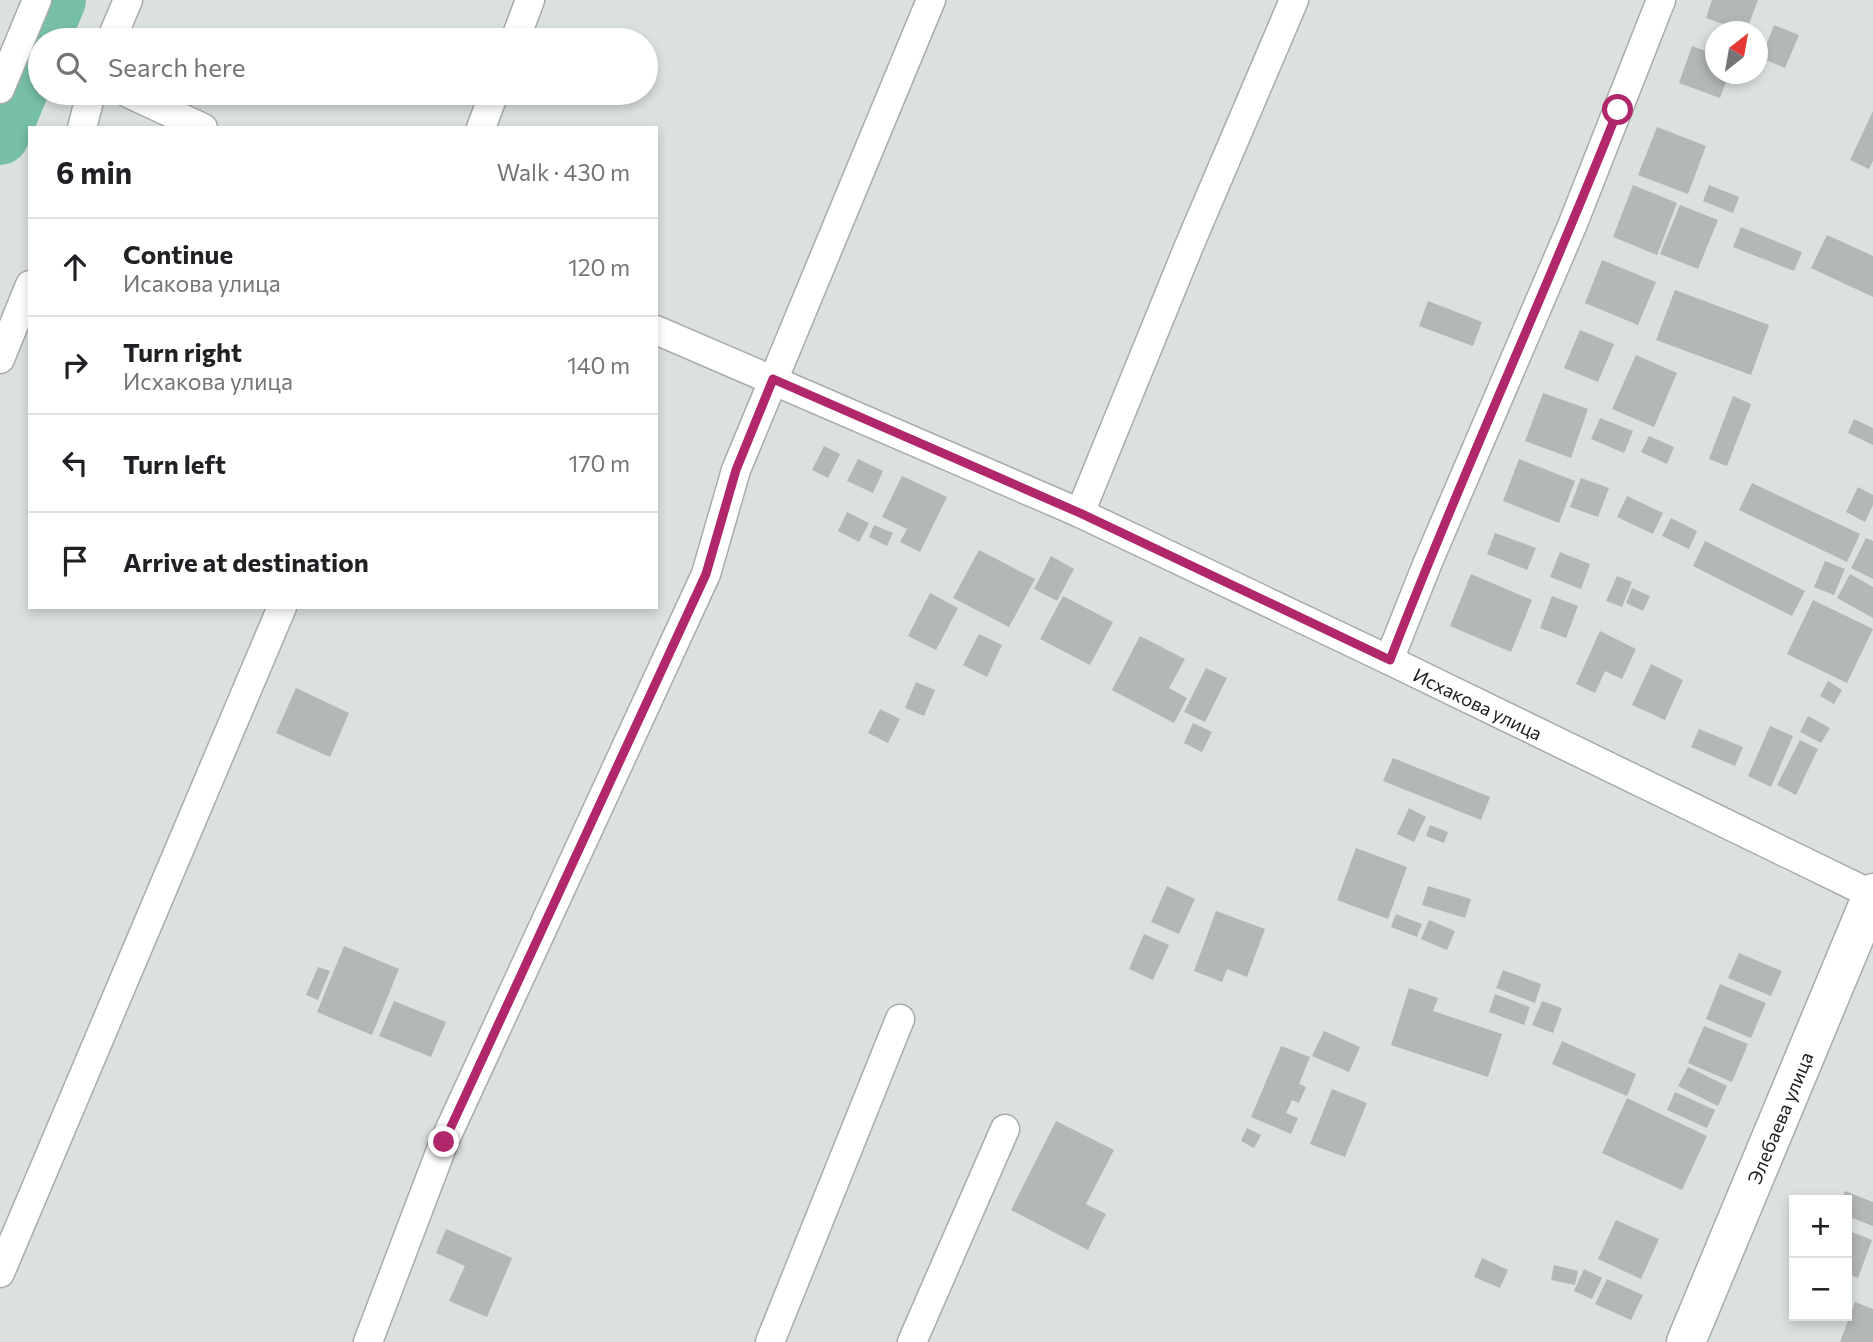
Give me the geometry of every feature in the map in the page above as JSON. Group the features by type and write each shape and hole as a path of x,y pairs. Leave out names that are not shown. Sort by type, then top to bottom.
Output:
{"street":[{"path":"0,89 37,0"},
{"path":"116,28 128,0"},
{"path":"520,28 530,0"},
{"path":"368,1342 444,1142 706,574 736,470 930,0"},
{"path":"1080,513 1189,246 1294,0"},
{"path":"1390,660 1428,562 1572,226 1661,0"},
{"path":"83,126 88,105"},
{"path":"154,105 199,126"},
{"path":"482,126 490,105"},
{"path":"0,359 28,290"},
{"name":"Исхакова улица","path":"658,331 1080,513 1873,894"},
{"path":"0,1273 281,609"},
{"name":"Элебаева улица","path":"1686,1342 1873,894"},
{"path":"770,1342 900,1019"},
{"path":"912,1342 1005,1129"}],"building":[{"path":"1712,0 1758,0 1750,21 1715,21 1706,18"},
{"path":"1774,25 1799,35 1785,68 1768,61 1768,40"},
{"path":"1692,46 1705,51 1705,84 1725,84 1720,98 1679,83"},
{"path":"1873,111 1873,161 1869,169 1850,160"},
{"path":"1657,127 1706,146 1688,194 1638,175"},
{"path":"1633,185 1677,203 1657,255 1613,237"},
{"path":"1709,185 1739,197 1733,213 1703,201"},
{"path":"1680,205 1718,220 1698,269 1660,254"},
{"path":"1741,227 1802,252 1794,271 1733,247"},
{"path":"1827,235 1873,256 1873,297 1811,268"},
{"path":"1602,260 1656,282 1638,325 1585,303"},
{"path":"1675,290 1769,325 1751,375 1656,340"},
{"path":"1428,301 1482,322 1473,346 1419,326"},
{"path":"1580,330 1614,344 1598,382 1564,368"},
{"path":"1636,355 1677,373 1654,427 1612,409"},
{"path":"1543,393 1588,409 1571,458 1525,441"},
{"path":"1733,396 1751,404 1727,466 1709,459"},
{"path":"1600,418 1633,431 1624,453 1591,439"},
{"path":"1854,419 1873,428 1873,445 1848,433"},
{"path":"1649,436 1674,447 1667,464 1641,452"},
{"path":"824,446 840,454 828,478 812,470"},
{"path":"858,459 883,471 873,493 847,481"},
{"path":"1519,459 1575,481 1559,523 1503,501"},
{"path":"902,476 947,497 920,552 900,542 907,529 882,517"},
{"path":"1581,478 1609,488 1598,517 1570,507"},
{"path":"1752,483 1860,534 1847,562 1739,510"},
{"path":"1858,487 1873,495 1873,505 1865,522 1846,512"},
{"path":"1627,496 1663,513 1653,534 1617,517"},
{"path":"847,512 869,523 859,542 838,531"},
{"path":"1671,518 1697,531 1689,549 1662,536"},
{"path":"874,525 893,533 887,546 869,537"},
{"path":"1495,533 1536,548 1527,570 1487,554"},
{"path":"1866,538 1873,541 1873,579 1851,568"},
{"path":"1705,541 1805,591 1792,616 1693,566"},
{"path":"979,550 1035,579 1009,627 953,598"},
{"path":"1560,552 1590,564 1581,589 1550,577"},
{"path":"1051,556 1074,569 1057,601 1034,589"},
{"path":"1825,561 1845,569 1834,595 1814,587"},
{"path":"1471,574 1532,600 1511,652 1450,626"},
{"path":"1850,574 1873,587 1873,618 1837,598"},
{"path":"1617,576 1632,582 1622,607 1606,601"},
{"path":"1632,588 1650,596 1643,611 1626,603"},
{"path":"930,593 958,608 936,650 908,636"},
{"path":"1063,596 1113,622 1090,665 1040,639"},
{"path":"1552,596 1578,606 1566,638 1540,628"},
{"path":"1813,600 1873,629 1847,683 1787,654"},
{"path":"1600,631 1636,649 1622,679 1605,671 1595,693 1576,684"},
{"path":"979,634 1002,645 987,677 963,665"},
{"path":"1140,636 1185,659 1169,688 1187,698 1174,723 1112,690"},
{"path":"1651,664 1683,680 1665,720 1632,705"},
{"path":"1206,668 1227,678 1205,722 1184,712"},
{"path":"1828,681 1842,690 1834,704 1820,696"},
{"path":"916,682 935,690 924,716 905,708"},
{"path":"296,688 349,713 330,757 276,733"},
{"path":"880,709 900,719 888,743 868,733"},
{"path":"1808,716 1830,728 1821,743 1800,732"},
{"path":"1193,723 1212,732 1202,752 1184,743"},
{"path":"1770,726 1793,736 1771,787 1748,776"},
{"path":"1699,729 1743,747 1735,766 1691,747"},
{"path":"1800,740 1818,749 1796,795 1777,785"},
{"path":"1393,758 1490,797 1481,820 1383,781"},
{"path":"1409,808 1426,817 1414,842 1397,834"},
{"path":"1430,825 1448,832 1444,843 1426,836"},
{"path":"1356,848 1407,867 1388,919 1337,900"},
{"path":"1167,886 1195,899 1179,934 1151,922"},
{"path":"1428,886 1471,899 1465,918 1422,905"},
{"path":"1216,911 1265,929 1247,977 1227,969 1222,982 1194,971"},
{"path":"1396,914 1422,924 1417,937 1391,927"},
{"path":"1429,920 1455,931 1447,950 1421,939"},
{"path":"1144,934 1169,945 1153,980 1129,969"},
{"path":"344,946 399,969 372,1035 317,1012"},
{"path":"1739,953 1782,971 1771,996 1728,978"},
{"path":"318,967 330,971 318,1000 306,995"},
{"path":"1503,970 1541,984 1535,1003 1496,988"},
{"path":"1720,984 1766,1003 1751,1038 1706,1019"},
{"path":"1409,988 1438,998 1433,1011 1502,1034 1488,1077 1391,1045"},
{"path":"1495,994 1530,1007 1524,1025 1489,1012"},
{"path":"394,1001 446,1022 431,1057 379,1036"},
{"path":"1542,1001 1562,1008 1553,1033 1532,1025"},
{"path":"1704,1026 1748,1044 1732,1082 1688,1063"},
{"path":"1324,1031 1360,1047 1349,1072 1312,1056"},
{"path":"1562,1041 1636,1074 1627,1096 1552,1064"},
{"path":"1281,1046 1310,1057 1299,1084 1306,1087 1299,1103 1292,1100 1286,1113 1298,1118 1291,1134 1251,1117"},
{"path":"1688,1067 1727,1086 1718,1106 1678,1086"},
{"path":"1332,1089 1367,1103 1345,1157 1310,1144"},
{"path":"1675,1092 1715,1110 1707,1128 1667,1110"},
{"path":"1627,1098 1707,1136 1682,1190 1602,1153"},
{"path":"1056,1121 1114,1150 1086,1204 1106,1214 1088,1250 1011,1210"},
{"path":"1247,1128 1261,1135 1254,1148 1241,1141"},
{"path":"1845,1191 1873,1202 1873,1226 1852,1218 1852,1195 1843,1195"},
{"path":"1616,1220 1659,1239 1641,1279 1598,1259"},
{"path":"446,1229 512,1258 487,1317 449,1301 465,1266 436,1253"},
{"path":"1852,1232 1872,1240 1858,1278 1852,1276"},
{"path":"1482,1258 1508,1270 1500,1288 1474,1277"},
{"path":"1554,1265 1578,1271 1575,1285 1551,1280"},
{"path":"1584,1269 1602,1278 1592,1299 1574,1291"},
{"path":"1607,1279 1643,1295 1631,1320 1595,1304"},
{"path":"1855,1302 1873,1309 1873,1342 1840,1342 1848,1321 1852,1321"}],"waterway":[{"path":"45,28 57,0"},
{"path":"0,136 28,69"}],"route":[{"path":"444,1142 706,574 736,470 773,379 1080,513 1390,660 1428,562 1572,226 1618,110"}]}
